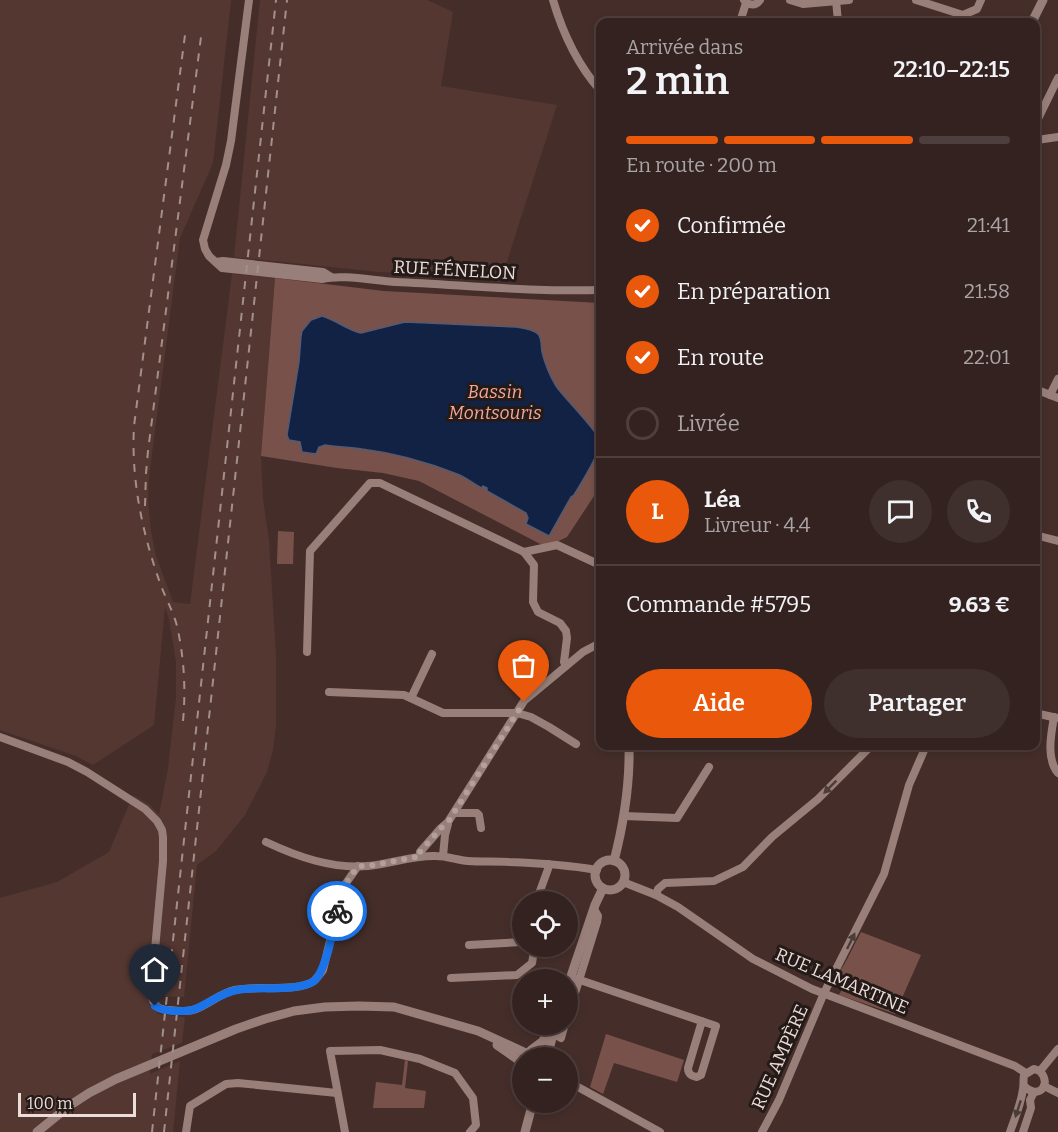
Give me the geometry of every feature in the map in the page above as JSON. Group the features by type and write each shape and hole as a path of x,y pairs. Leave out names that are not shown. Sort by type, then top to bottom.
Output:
{"street":[{"name":"RUE FÉNELON","path":"249,0 231,141 203,240 205,249 216,262 323,272 331,277 377,281 596,292"},
{"path":"553,0 570,48 596,85"},
{"path":"741,18 745,1 755,5 760,0"},
{"path":"790,0 803,4 849,0"},
{"path":"836,0 838,18"},
{"path":"916,0 963,15 977,9 981,0"},
{"path":"1034,18 1043,0"},
{"path":"1040,114 1058,78"},
{"path":"1040,140 1058,137"},
{"path":"1040,391 1054,397 1058,379"},
{"path":"307,652 310,551 370,483 380,483 524,552 534,565 533,602 538,612 560,623 567,631 564,662 566,666"},
{"path":"1040,537 1058,541"},
{"path":"524,552 557,545 596,560"},
{"path":"421,856 420,852 448,822 524,702 566,666 596,645"},
{"path":"411,698 432,654"},
{"path":"329,692 404,695 443,713 517,713 531,717 576,744"},
{"path":"1040,714 1056,718 1051,735 1052,763 1058,773"},
{"path":"0,737 87,771 145,809 157,821 162,830 163,861 151,994 155,1006 161,1010 185,1012 195,1010 219,995 236,990 297,987 315,980 322,970 342,891 358,866"},
{"path":"614,861 628,787 629,750"},
{"path":"656,895 665,883 714,881 743,867 772,837 818,799 867,750"},
{"name":"RUE AMPÈRE","path":"762,1132 779,1100 824,993 884,874 909,785 924,750"},
{"path":"624,816 677,818 709,767"},
{"path":"454,813 477,813 482,828"},
{"path":"443,856 448,822"},
{"path":"266,842 290,853 340,866 368,866 421,856 443,856 466,860 582,866 597,870"},
{"path":"614,861 619,864 625,874 623,882 617,888 607,890 597,882 597,870 602,863 614,861"},
{"path":"540,891 548,864"},
{"name":"RUE LAMARTINE","path":"623,882 656,895 678,907 753,959 812,989 1026,1072"},
{"path":"578,969 594,909 603,888"},
{"path":"469,945 512,943"},
{"path":"451,978 517,975 532,963 533,957"},
{"path":"578,980 702,1021 716,1026 701,1075 693,1076 688,1072 688,1068 702,1021"},
{"path":"37,1132 69,1106 116,1079 237,1029 294,1011 347,1006 394,1007 463,1027 512,1051"},
{"path":"537,1047 551,1035"},
{"path":"1040,1071 1058,1049"},
{"path":"345,1132 330,1051 380,1050 420,1059 455,1073 473,1098 476,1125 470,1132"},
{"path":"1010,1132 1020,1104 1024,1075 1034,1069 1040,1071 1045,1077 1044,1086 1039,1091 1028,1091 1024,1086"},
{"path":"186,1132 190,1106 226,1084 238,1083 337,1093"},
{"path":"1044,1086 1058,1093"},
{"path":"578,1087 660,1132"},
{"path":"1023,1132 1034,1092"}],"shaded area":[{"path":"0,0 231,0 213,163 180,238 149,477 148,501 151,531 156,556 173,602 190,604 232,274 275,278 261,456 276,657 276,726 267,772 245,815 216,851 197,865 184,997 162,996 157,1014 185,1017 182,1043 152,1054 150,1074 180,1061 173,1132 0,1132 0,898 57,882 109,852 133,795 150,805 159,815 168,768 176,698 176,662 165,607 154,725 93,765 76,756 0,730"},
{"path":"260,0 427,0 453,12 441,86 557,105 502,277 379,272 234,257"}],"green space":[{"name":"Bassin Montsouris","path":"275,278 384,291 596,303 596,493 567,537 546,547 419,481 383,473 261,456"},
{"path":"278,531 294,532 293,564 277,564"},
{"path":"861,932 921,955 895,1014 839,995 843,987 833,982"},
{"path":"606,1034 684,1060 677,1082 614,1063 603,1094 590,1087"},
{"path":"405,1060 408,1061 405,1088 426,1091 424,1108 373,1108 376,1082 402,1085"}],"water":[{"name":"Bassin Montsouris","path":"322,316 361,333 405,322 516,327 538,334 545,361 556,386 596,433 596,456 549,536 526,524 528,518 526,513 487,491 487,488 483,486 482,488 446,470 398,456 357,448 325,445 319,447 316,454 302,452 300,442 289,440 287,435 302,331 311,320"}],"railway":[{"path":"152,1132 276,0"},
{"path":"164,1132 287,0"},
{"path":"183,721 184,673 181,649 175,620 162,588 143,525 134,466 134,426 185,35"},
{"path":"145,506 148,451 201,37"}],"way so far":[{"path":"337,911 344,886 358,866 421,856 420,852 448,822 524,702"}],"route":[{"path":"155,1006 161,1010 185,1012 195,1010 219,995 236,990 306,985 315,980 322,970 337,911"}]}
